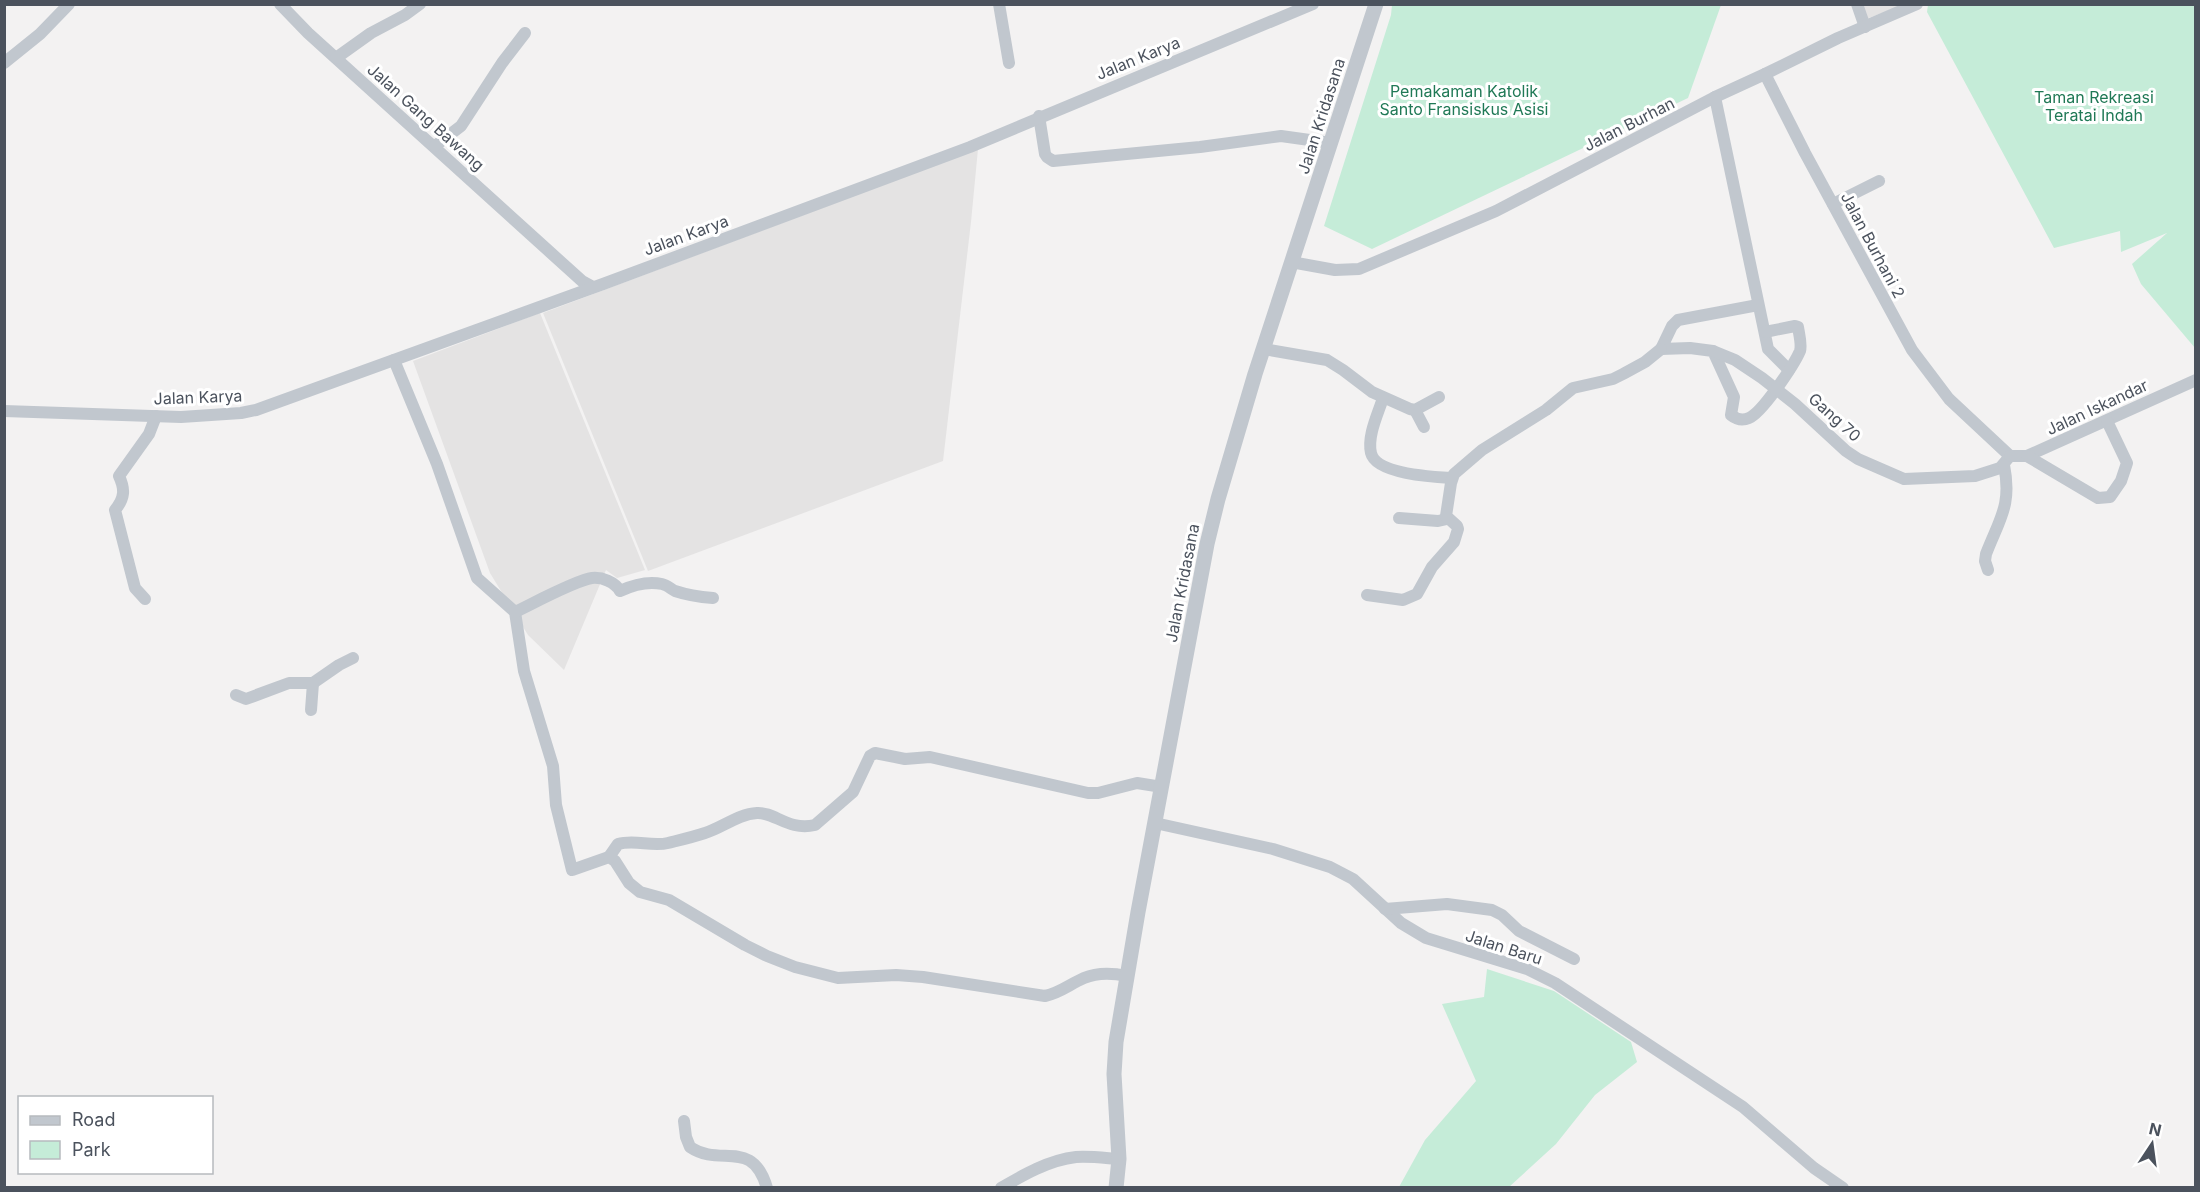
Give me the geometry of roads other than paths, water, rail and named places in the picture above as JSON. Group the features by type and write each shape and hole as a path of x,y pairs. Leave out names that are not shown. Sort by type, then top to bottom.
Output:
{"street":[{"path":"4,63 40,34 69,4"},
{"name":"Jalan Gang Bawang","path":"280,4 336,58 582,281 592,287"},
{"path":"336,58 371,33 405,15 420,4"},
{"path":"999,4 1009,63"},
{"name":"Jalan Karya","path":"4,411 214,416 256,410 950,154 1313,4"},
{"name":"Jalan Kridasana","path":"1116,1188 1119,1160 1114,1057 1155,823 1208,544 1221,490 1291,262 1376,4"},
{"path":"1857,4 1865,27"},
{"path":"1789,370 1768,350 1715,97 1838,38 1917,4"},
{"path":"435,146 461,126 502,63 525,33"},
{"name":"Jalan Burhani 2","path":"1765,74 1912,350 1949,399 2007,461"},
{"name":"Jalan Burhan","path":"1291,262 1335,270 1359,269 1496,211 1715,97"},
{"path":"1040,116 1045,154 1053,160 1200,147 1281,136 1331,142"},
{"path":"1833,204 1879,182"},
{"path":"1447,519 1452,478 1462,466 1482,450 1546,410 1573,388 1613,379 1645,362 1661,348 1672,326 1678,320 1758,305"},
{"path":"1713,351 1734,398 1731,411 1733,417 1742,420 1750,418 1777,390 1801,349 1798,327 1792,326 1765,332"},
{"name":"Gang 70","path":"1661,348 1713,351 1736,360 1795,404 1858,459 1904,479 1969,477 1994,470 2007,461"},
{"path":"1264,349 1327,360 1383,398 1415,410 1424,427"},
{"path":"394,360 437,464 477,578 515,612 524,671 553,766 556,805 572,870 609,857 618,844 632,841 656,845 666,843 705,833 756,813 793,825 807,827 815,825 853,792 872,754 930,757 1088,793 1098,793 1137,783 1162,788"},
{"name":"Jalan Iskandar","path":"2007,461 2027,456 2196,380"},
{"path":"1415,410 1439,397"},
{"path":"1383,398 1371,442 1371,453 1374,459 1397,471 1418,477 1452,478"},
{"path":"145,598 135,588 115,510 121,503 125,489 119,476 149,434 156,416"},
{"path":"2027,456 2098,498 2110,497 2121,481 2127,463 2107,421"},
{"path":"1988,570 1985,561 1986,554 2006,508 2009,491 2007,461"},
{"path":"1367,595 1403,600 1417,594 1432,567 1452,544 1456,535 1457,526 1447,519 1438,521 1399,518"},
{"path":"515,612 591,578 606,580 618,587 620,591 634,584 663,584 676,591 713,598"},
{"path":"236,694 246,699 289,683 314,683 339,664 353,658"},
{"path":"311,711 314,683"},
{"name":"Jalan Baru","path":"1155,823 1254,844 1324,864 1353,879 1401,923 1426,938 1527,969 1564,988 1743,1107 1814,1168 1843,1188"},
{"path":"609,857 615,861 629,883 640,892 669,900 682,910 767,956 817,974 838,978 896,975 923,977 1038,996 1053,994 1093,975 1105,973 1127,976"},
{"path":"1385,909 1447,904 1492,910 1502,915 1519,931 1574,959"},
{"path":"684,1121 690,1147 709,1153 749,1159 760,1169 767,1188"},
{"path":"1000,1188 1026,1174 1067,1158 1119,1160"}],"park label":[{"name":"Pemakaman Katolik Santo Fransiskus Asisi","path":"1464,100"},
{"name":"Taman Rekreasi Teratai Indah","path":"2094,106"}]}
